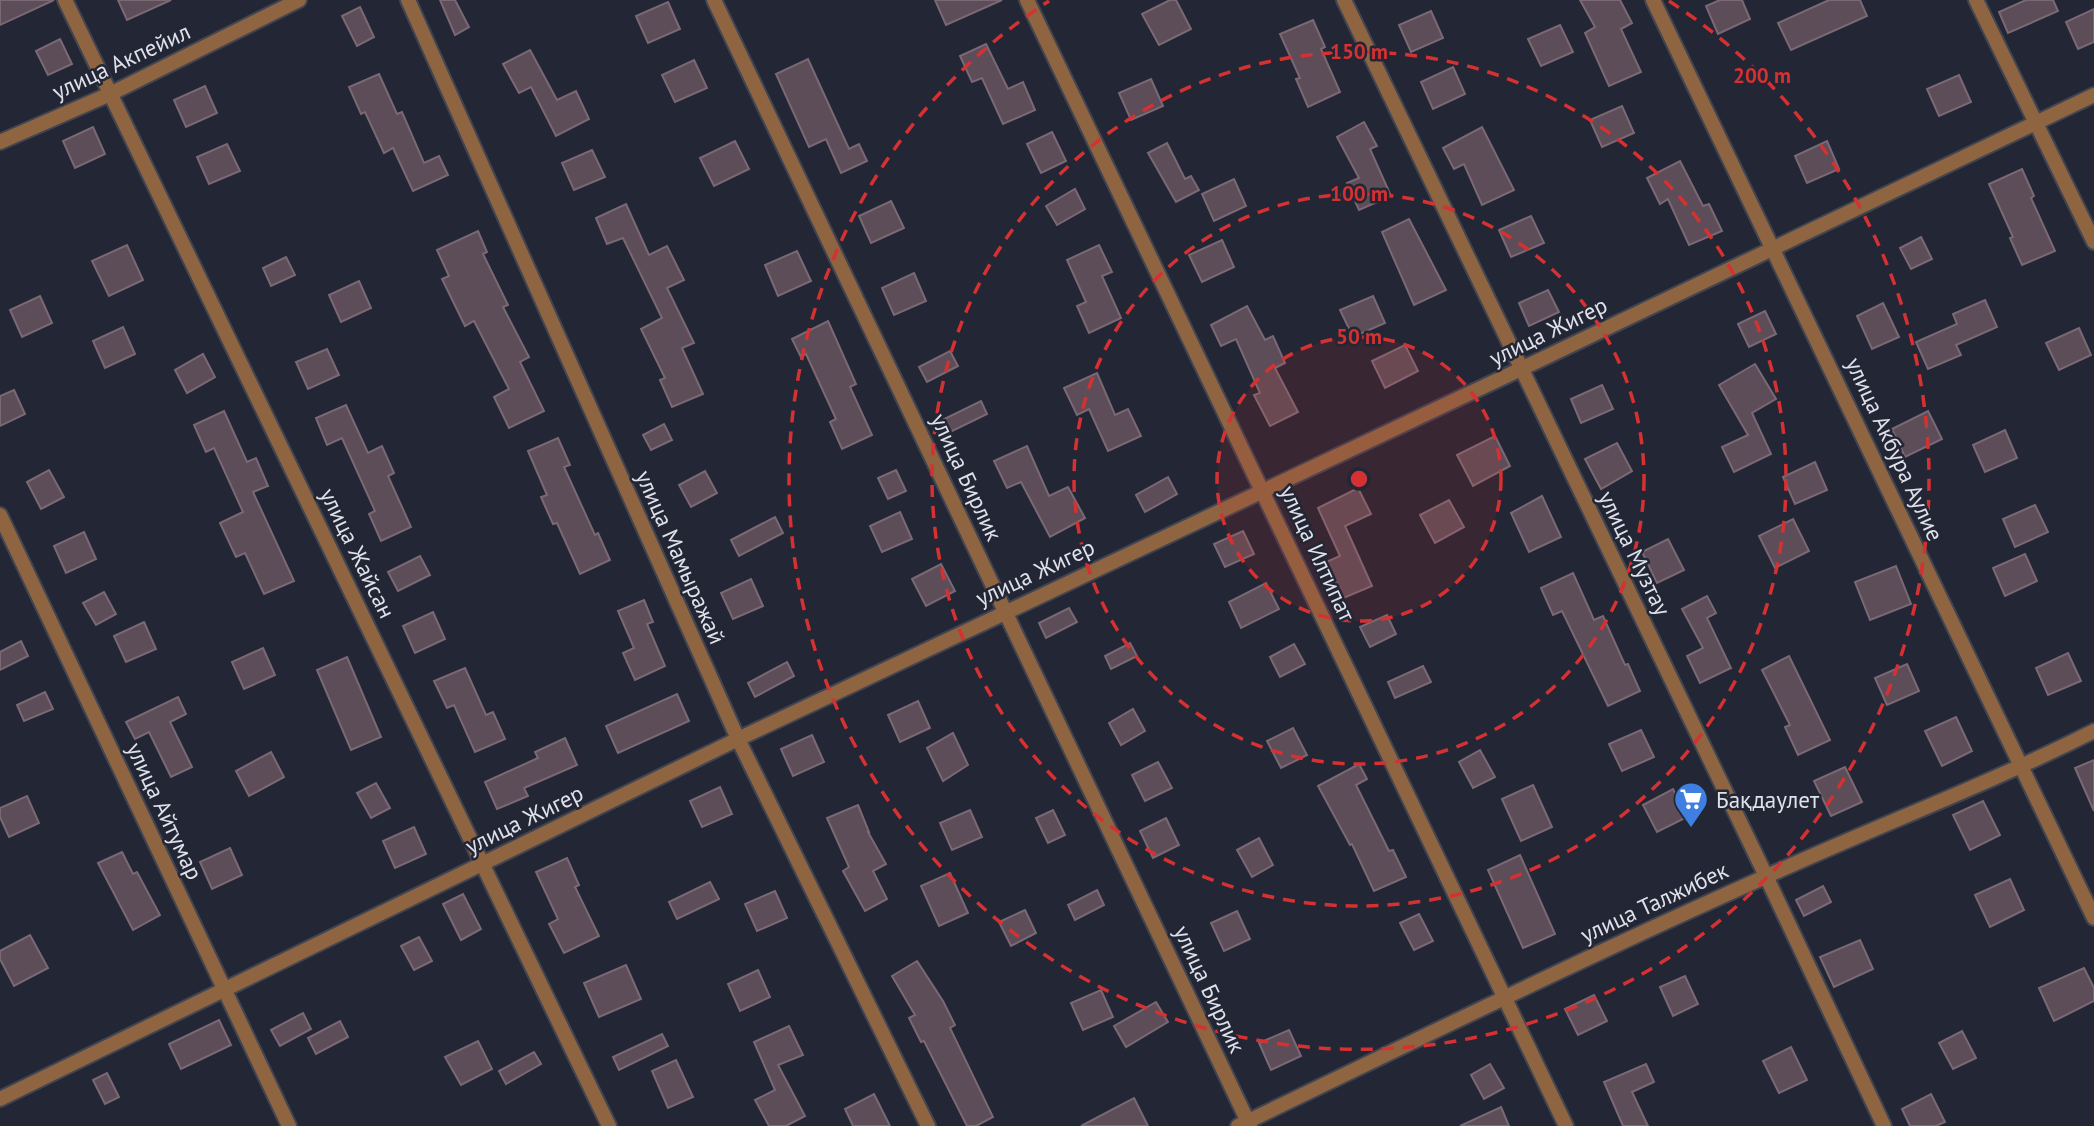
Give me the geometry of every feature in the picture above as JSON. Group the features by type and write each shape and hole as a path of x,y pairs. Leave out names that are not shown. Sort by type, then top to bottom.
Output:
{"street":[{"name":"улица Жайсан","path":"65,0 609,1126"},
{"name":"улица Акпейил","path":"0,142 110,94 299,0"},
{"name":"улица Мамыражай","path":"408,0 738,739 928,1126"},
{"name":"улица Бирлик","path":"714,0 1005,611 1245,1124"},
{"name":"улица Илтипат","path":"1027,0 1566,1126"},
{"name":"улица Музтау","path":"1344,0 1884,1126"},
{"name":"улица Акбура Аулие","path":"1653,0 2094,918"},
{"path":"1976,0 2094,242"},
{"name":"улица Жигер","path":"0,1099 738,739 2094,95"},
{"name":"улица Айтумар","path":"0,515 289,1126"},
{"name":"улица Талжибек","path":"1245,1124 1504,996 1766,876 2021,768 2094,731"}],"building":[{"path":"0,0 54,0 0,25"},
{"path":"118,0 171,0 127,20"},
{"path":"440,0 455,0 469,27 455,35"},
{"path":"935,0 1002,0 946,25"},
{"path":"1170,0 1176,0 1191,29 1159,45 1142,14"},
{"path":"1580,0 1620,0 1632,23 1621,29 1641,72 1609,86 1585,33 1595,27"},
{"path":"1720,0 1742,0 1750,19 1718,34 1706,6"},
{"path":"1829,0 1860,0 1867,16 1791,50 1778,23"},
{"path":"2026,0 2053,0 2058,11 2008,33 1999,12"},
{"path":"668,2 680,29 648,43 636,16"},
{"path":"360,7 374,37 357,46 342,16"},
{"path":"2094,9 2094,42 2078,49 2066,22"},
{"path":"1431,11 1443,38 1411,52 1399,25"},
{"path":"1313,20 1325,47 1321,49 1340,92 1308,107 1296,79 1300,78 1280,34"},
{"path":"1560,25 1573,52 1541,66 1528,39"},
{"path":"60,39 72,64 48,75 36,51"},
{"path":"986,44 1008,89 1023,82 1035,110 1003,124 982,78 972,82 960,56"},
{"path":"530,50 557,100 576,91 589,119 556,136 531,87 519,93 503,64"},
{"path":"808,59 849,149 859,144 867,161 841,173 826,139 809,147 776,74"},
{"path":"694,60 707,88 675,102 662,75"},
{"path":"1453,67 1465,94 1433,109 1421,82"},
{"path":"379,74 397,114 402,112 424,163 439,156 448,175 413,191 393,148 384,153 365,112 361,114 349,87"},
{"path":"1959,75 1971,102 1939,116 1927,89"},
{"path":"1151,79 1163,106 1131,120 1119,93"},
{"path":"205,86 217,113 186,127 174,100"},
{"path":"1622,106 1634,133 1602,147 1590,120"},
{"path":"1364,122 1377,146 1370,149 1391,196 1359,210 1347,183 1359,178 1337,137"},
{"path":"93,127 105,154 75,168 63,141"},
{"path":"1482,127 1514,190 1482,205 1464,164 1454,169 1443,148"},
{"path":"1052,132 1066,161 1041,173 1027,144"},
{"path":"735,141 749,169 714,186 700,158"},
{"path":"1827,141 1839,169 1807,183 1795,156"},
{"path":"1167,143 1185,179 1191,176 1199,190 1176,202 1148,153"},
{"path":"227,144 240,171 209,184 197,157"},
{"path":"592,150 605,177 574,190 562,163"},
{"path":"1680,161 1703,206 1709,204 1722,231 1689,245 1668,199 1660,204 1647,178"},
{"path":"2022,169 2034,196 2031,198 2055,251 2022,265 2010,238 2013,237 1989,184"},
{"path":"1234,179 1246,206 1214,221 1202,194"},
{"path":"1075,189 1085,209 1057,225 1046,206"},
{"path":"891,201 904,228 871,243 859,216"},
{"path":"626,204 649,255 667,246 684,280 667,288 694,343 682,348 703,394 672,407 660,380 665,378 641,329 662,318 623,238 607,244 596,218"},
{"path":"1531,216 1544,243 1511,257 1499,230"},
{"path":"1409,219 1446,290 1414,305 1382,232"},
{"path":"478,231 487,252 483,254 508,305 503,307 529,357 520,362 544,411 509,428 494,397 509,389 474,321 465,326 442,279 449,276 437,250"},
{"path":"1921,237 1932,259 1911,269 1900,248"},
{"path":"1222,240 1234,267 1202,282 1189,255"},
{"path":"127,245 143,280 109,296 92,261"},
{"path":"1099,245 1112,272 1102,276 1121,318 1089,333 1077,306 1086,302 1067,260"},
{"path":"797,251 811,281 778,296 765,265"},
{"path":"286,257 295,275 271,286 263,268"},
{"path":"914,273 926,301 894,315 882,288"},
{"path":"359,281 371,308 341,322 329,295"},
{"path":"1548,290 1559,312 1529,326 1519,303"},
{"path":"40,296 52,323 22,337 10,310"},
{"path":"1373,296 1385,323 1353,337 1340,310"},
{"path":"1985,300 1997,327 1956,345 1961,355 1928,369 1916,342 1957,324 1953,314"},
{"path":"1883,303 1899,337 1872,349 1857,316"},
{"path":"1247,306 1265,340 1273,336 1285,363 1275,368 1298,412 1270,426 1254,395 1260,393 1236,339 1221,346 1211,325"},
{"path":"1765,311 1776,334 1749,347 1738,324"},
{"path":"828,321 856,384 850,387 872,435 842,449 830,422 836,419 806,354 801,357 792,339"},
{"path":"123,327 135,354 105,368 93,341"},
{"path":"2079,328 2091,355 2059,370 2046,343"},
{"path":"1405,345 1418,371 1385,388 1372,361"},
{"path":"327,349 339,375 308,389 296,362"},
{"path":"950,351 958,366 927,382 919,367"},
{"path":"203,354 215,377 187,393 175,370"},
{"path":"1755,364 1776,399 1752,413 1771,454 1734,472 1722,447 1748,435 1719,385"},
{"path":"1097,373 1115,415 1128,409 1141,436 1108,451 1089,409 1077,415 1064,388"},
{"path":"1602,385 1613,409 1581,423 1571,399"},
{"path":"14,390 25,414 0,426 0,396"},
{"path":"981,401 987,414 940,437 934,424"},
{"path":"346,405 368,453 382,446 394,473 388,476 411,527 381,541 369,514 375,511 342,438 327,445 316,418"},
{"path":"224,411 247,462 256,458 268,486 253,492 294,581 264,594 245,553 236,557 220,523 243,512 214,448 206,452 194,425"},
{"path":"1928,411 1942,439 1905,457 1892,429"},
{"path":"664,424 672,440 651,450 643,435"},
{"path":"2005,430 2017,458 1985,472 1973,445"},
{"path":"1495,436 1510,466 1473,486 1457,455"},
{"path":"558,438 570,465 564,467 595,535 598,533 610,560 580,574 557,523 553,524 541,497 547,495 528,451"},
{"path":"1617,443 1632,471 1601,489 1585,459"},
{"path":"1027,446 1049,496 1068,487 1085,518 1050,537 1021,482 1007,488 994,461"},
{"path":"1815,462 1827,490 1795,504 1783,477"},
{"path":"49,470 64,497 41,509 27,482"},
{"path":"896,470 906,491 888,499 878,478"},
{"path":"705,471 717,493 691,507 679,485"},
{"path":"1168,477 1177,494 1145,512 1136,495"},
{"path":"1358,488 1371,514 1345,526 1372,586 1341,599 1324,563 1340,556 1318,508"},
{"path":"1542,496 1561,537 1529,552 1511,513"},
{"path":"1449,500 1464,527 1435,543 1420,515"},
{"path":"2035,505 2048,532 2015,547 2003,519"},
{"path":"900,512 912,539 882,552 870,526"},
{"path":"775,517 783,533 739,556 731,540"},
{"path":"1793,519 1809,551 1775,568 1759,536"},
{"path":"1243,531 1254,554 1225,567 1214,544"},
{"path":"84,532 96,559 66,573 54,546"},
{"path":"1668,539 1684,570 1657,583 1642,552"},
{"path":"2025,554 2037,581 2005,596 1993,568"},
{"path":"420,556 430,575 398,591 388,572"},
{"path":"941,564 955,591 926,606 912,579"},
{"path":"1896,566 1911,604 1870,620 1855,582"},
{"path":"1573,573 1594,620 1603,616 1640,691 1608,706 1562,611 1553,615 1541,588"},
{"path":"751,579 763,606 733,619 721,593"},
{"path":"1266,583 1279,609 1241,628 1229,602"},
{"path":"104,592 116,614 96,625 83,603"},
{"path":"1707,596 1716,613 1707,618 1731,668 1700,683 1687,656 1703,648 1682,609"},
{"path":"644,600 653,622 647,624 665,666 635,680 623,653 634,648 618,611"},
{"path":"1069,608 1077,622 1046,638 1039,623"},
{"path":"433,612 445,639 415,653 403,626"},
{"path":"1387,615 1396,634 1370,647 1360,627"},
{"path":"144,622 156,649 126,662 114,636"},
{"path":"21,641 28,656 0,670 0,652"},
{"path":"1130,643 1137,656 1111,669 1105,656"},
{"path":"1294,644 1305,664 1280,677 1270,657"},
{"path":"263,648 275,675 244,689 232,662"},
{"path":"2068,653 2081,681 2048,695 2036,668"},
{"path":"1789,656 1830,740 1798,755 1785,727 1790,725 1762,670"},
{"path":"347,657 381,737 351,750 317,670"},
{"path":"787,662 794,676 755,697 748,683"},
{"path":"1907,664 1919,691 1887,705 1875,678"},
{"path":"1423,666 1431,682 1395,698 1388,682"},
{"path":"465,668 486,715 493,712 505,739 475,752 454,705 447,708 434,681"},
{"path":"45,692 53,709 24,721 17,705"},
{"path":"677,694 689,721 618,753 606,726"},
{"path":"178,697 186,714 170,722 192,767 171,777 149,732 135,739 126,722"},
{"path":"918,701 930,728 900,742 888,715"},
{"path":"1133,709 1145,731 1121,745 1109,723"},
{"path":"1956,717 1972,751 1942,766 1925,731"},
{"path":"1293,728 1307,755 1281,768 1267,741"},
{"path":"1641,730 1654,757 1622,771 1609,744"},
{"path":"953,733 968,765 943,781 927,748"},
{"path":"812,735 824,762 793,776 781,749"},
{"path":"565,738 577,765 524,788 528,796 497,809 485,782 538,758 535,752"},
{"path":"1480,750 1495,777 1473,788 1459,762"},
{"path":"271,752 284,777 249,796 236,771"},
{"path":"2094,760 2094,811 2075,768"},
{"path":"1158,762 1172,788 1145,801 1132,775"},
{"path":"1359,764 1367,779 1356,785 1389,851 1393,850 1406,877 1374,891 1352,844 1350,845 1318,786"},
{"path":"1845,767 1862,802 1831,816 1814,781"},
{"path":"376,783 390,808 371,818 357,793"},
{"path":"1533,785 1552,827 1521,841 1502,799"},
{"path":"720,787 732,814 702,827 690,801"},
{"path":"1673,789 1687,817 1657,832 1643,805"},
{"path":"27,796 39,823 9,837 0,817 0,808"},
{"path":"1983,801 2000,835 1970,850 1953,815"},
{"path":"858,805 868,832 886,864 873,871 887,899 865,911 843,871 849,867 827,818"},
{"path":"970,810 982,837 952,850 940,823"},
{"path":"1053,810 1065,835 1048,843 1036,818"},
{"path":"1166,818 1179,845 1153,858 1140,831"},
{"path":"414,827 426,854 395,868 383,841"},
{"path":"1259,838 1273,865 1252,877 1237,850"},
{"path":"230,848 242,875 212,889 200,862"},
{"path":"122,852 133,874 137,872 160,915 133,930 98,863"},
{"path":"1520,855 1555,934 1523,948 1488,870"},
{"path":"567,858 579,885 575,887 599,936 564,953 549,924 558,919 536,872"},
{"path":"950,873 968,913 939,926 921,886"},
{"path":"2010,879 2024,910 1990,927 1975,895"},
{"path":"710,882 719,899 677,919 669,902"},
{"path":"1823,886 1831,902 1804,916 1796,900"},
{"path":"1097,890 1104,905 1075,920 1068,905"},
{"path":"775,891 787,918 757,931 745,904"},
{"path":"463,894 481,929 461,940 443,904"},
{"path":"1025,910 1036,933 1011,946 999,922"},
{"path":"1237,911 1250,939 1224,951 1211,923"},
{"path":"1419,914 1433,941 1414,950 1400,923"},
{"path":"30,935 48,968 14,986 0,959 0,951"},
{"path":"419,937 432,961 414,970 401,946"},
{"path":"1860,940 1873,969 1834,987 1820,957"},
{"path":"917,961 955,1025 950,1028 993,1117 976,1126 967,1126 924,1041 921,1042 909,1018 915,1015 892,976"},
{"path":"626,965 641,999 599,1017 584,983"},
{"path":"2084,968 2094,988 2094,1001 2054,1021 2039,988"},
{"path":"758,970 770,997 740,1011 728,984"},
{"path":"1685,976 1698,1004 1673,1016 1660,987"},
{"path":"1101,990 1113,1017 1083,1030 1071,1003"},
{"path":"1594,995 1607,1021 1578,1035 1565,1009"},
{"path":"1156,1002 1168,1022 1126,1047 1114,1026"},
{"path":"303,1013 311,1029 280,1046 271,1030"},
{"path":"219,1020 231,1045 181,1069 169,1044"},
{"path":"340,1021 348,1037 316,1054 308,1038"},
{"path":"789,1026 803,1055 778,1065 805,1116 786,1126 769,1126 755,1100 775,1090 754,1042"},
{"path":"1289,1030 1301,1056 1271,1070 1259,1043"},
{"path":"1962,1031 1976,1058 1953,1069 1939,1043"},
{"path":"662,1034 668,1046 619,1070 613,1057"},
{"path":"478,1041 492,1069 461,1085 445,1057"},
{"path":"1791,1047 1807,1080 1779,1093 1763,1061"},
{"path":"534,1052 541,1064 506,1084 499,1071"},
{"path":"676,1060 693,1097 668,1108 652,1071"},
{"path":"1490,1064 1504,1088 1484,1099 1471,1075"},
{"path":"1646,1064 1654,1082 1632,1092 1648,1126 1623,1126 1604,1082"},
{"path":"107,1073 119,1097 105,1104 93,1080"},
{"path":"874,1094 890,1126 853,1126 845,1109"},
{"path":"1931,1094 1945,1122 1936,1126 1910,1126 1902,1109"},
{"path":"1134,1098 1148,1126 1081,1126"},
{"path":"1501,1107 1509,1126 1460,1126"}],"place":[{"name":"Бақдаулет","path":"1691,829"}]}
